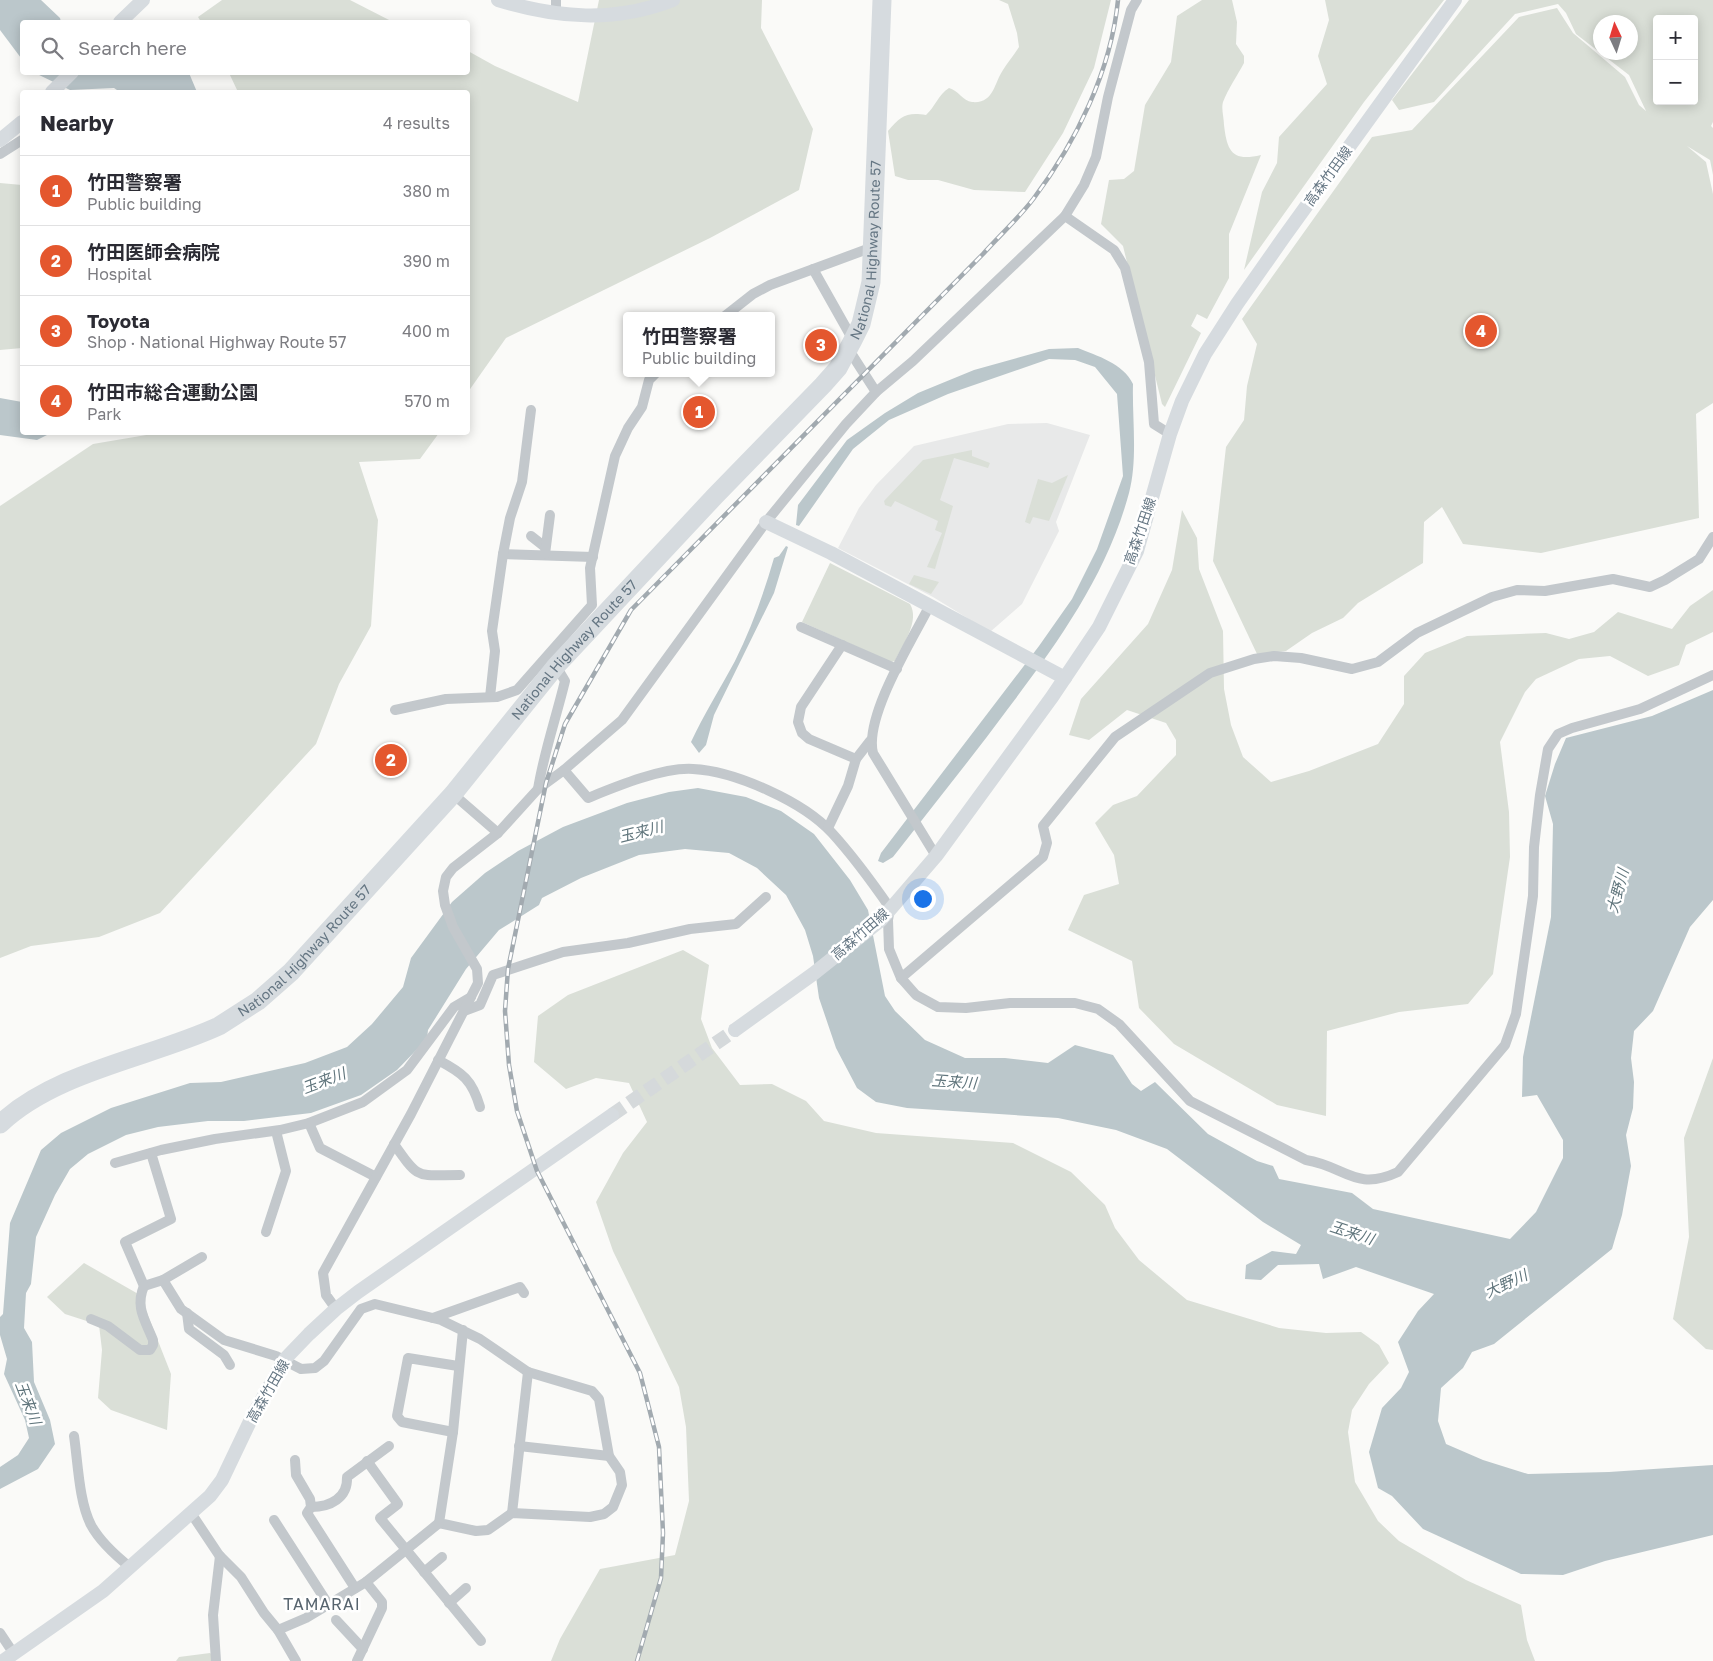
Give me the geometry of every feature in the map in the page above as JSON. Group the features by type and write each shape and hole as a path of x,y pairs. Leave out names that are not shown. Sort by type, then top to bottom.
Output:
{"highway":[{"name":"National Highway Route 57","path":"0,1124 33,1100 63,1084 198,1036 239,1015 258,1002 291,972 453,794 556,666 715,496 824,385 851,345 866,305 871,282 882,0"}],"main road":[{"path":"122,20 143,0"},
{"path":"498,0 556,14 582,17 636,12 673,0"},
{"name":"高森竹田線","path":"735,1030 796,986 881,920 936,856 1065,678 1100,627 1137,551 1170,434 1196,370 1231,312 1455,0"},
{"path":"54,90 69,75"},
{"path":"0,140 20,124"},
{"path":"766,522 930,605 1065,678"},
{"name":"高森竹田線","path":"8,1658 103,1592 210,1496 222,1480 253,1415 285,1359 336,1309 612,1115"}],"street":[{"path":"556,0 556,14"},
{"path":"336,1309 326,1295 323,1273 394,1144 478,983 477,969 453,927 445,905 443,890 446,877 453,868 498,833 538,789 564,770 622,720 766,522 846,424 876,392 914,361 1065,216 1084,186 1096,157 1108,97 1129,19 1137,0"},
{"path":"0,154 20,141"},
{"path":"1065,216 1114,250 1124,268 1149,362 1154,424 1170,434"},
{"path":"730,312 753,294 770,285 860,250 873,247"},
{"path":"813,269 876,392"},
{"path":"395,710 446,699 490,697 517,690 592,606 590,568 615,456 628,428 642,407 648,380 651,377"},
{"path":"490,697 495,651 492,631 510,518 522,482 531,410"},
{"path":"545,550 550,515"},
{"path":"531,536 545,550"},
{"path":"901,978 1043,857 1047,842 1043,826 1115,737 1210,672 1254,659 1274,656 1301,658 1352,669 1378,662 1417,633 1492,596 1517,590 1545,591 1613,579 1650,587 1699,559 1713,536"},
{"path":"503,554 545,550 593,557"},
{"path":"828,828 848,786 856,759 870,741 887,689 930,605"},
{"path":"801,626 897,669"},
{"path":"842,645 801,708 798,722 802,733 810,739 856,759"},
{"path":"538,789 544,756 557,717 565,682 556,666"},
{"path":"564,770 588,798 626,783 692,769 728,775 765,789 796,805 828,828 890,908 888,920 889,949 901,978 916,995 938,1007 966,1008 1010,1003 1075,1003 1098,1009 1119,1024 1190,1101 1306,1160 1324,1162 1342,1174 1366,1180 1382,1179 1398,1172 1505,1045 1516,1014 1533,896 1534,847 1548,749 1558,734 1572,728 1640,709 1713,676"},
{"path":"870,741 873,753 936,856"},
{"path":"453,794 498,833"},
{"path":"464,1011 480,1005 493,975 508,969 563,952 628,943 690,929 736,924 766,898"},
{"path":"115,1163 151,1152 215,1139 276,1131 309,1123 363,1102 407,1070 454,1007 471,997"},
{"path":"438,1060 462,1072 475,1092 480,1107"},
{"path":"309,1123 320,1148 376,1177"},
{"path":"266,1232 286,1171 276,1131"},
{"path":"394,1144 413,1171 421,1175 460,1175"},
{"path":"144,1286 125,1242 171,1218 151,1152"},
{"path":"92,1320 108,1326 140,1350 150,1350 153,1346 153,1340 139,1306 138,1298 144,1286 163,1280 202,1257"},
{"path":"163,1280 181,1309 224,1340 285,1359 301,1369 316,1368 324,1362 357,1314 366,1306 375,1304 434,1318 463,1330 528,1372 592,1391 599,1399 609,1456 620,1472 622,1486 613,1506 604,1514 590,1517 512,1512 488,1530 476,1531 439,1523"},
{"path":"434,1318 520,1287 524,1293"},
{"path":"187,1313 189,1329 224,1355 230,1365"},
{"path":"278,1630 306,1618 366,1582 406,1552 439,1523 453,1432 463,1330"},
{"path":"453,1432 402,1422 397,1416 408,1358 458,1366"},
{"path":"512,1512 528,1372"},
{"path":"74,1436 83,1502 91,1525 111,1551 131,1568"},
{"path":"311,1507 324,1507 341,1496 348,1488 347,1477 389,1446"},
{"path":"519,1446 609,1456"},
{"path":"295,1460 296,1475 310,1499 311,1507 307,1513 355,1588"},
{"path":"367,1461 398,1504 380,1518 481,1641"},
{"path":"191,1513 220,1556 241,1577 264,1613 278,1630 296,1661"},
{"path":"274,1520 328,1604"},
{"path":"216,1661 213,1615 220,1556"},
{"path":"424,1572 442,1557"},
{"path":"357,1661 382,1608 382,1602 366,1582"},
{"path":"450,1603 466,1588"},
{"path":"336,1620 363,1649"},
{"path":"0,1634 8,1658"}],"shaded area":[{"path":"222,0 350,0 389,20 200,20 198,17"},
{"path":"599,0 762,0 761,28 813,129 799,190 710,238 506,338 470,389 470,90 237,90 230,75 470,75 470,52 495,66 578,102"},
{"path":"999,0 1111,0 1094,68 1063,133 1025,192 974,190 938,180 908,180 895,176 888,131 904,116 913,114 926,115 949,88 972,102 985,100 992,92 1003,70 1019,47 1017,33 1008,4"},
{"path":"1202,0 1232,0 1237,22 1236,44 1244,56 1244,63 1223,102 1225,134 1229,148 1237,155 1251,157 1261,155 1229,234 1229,278 1207,319 1197,314 1191,326 1201,333 1165,407 1162,404 1123,246 1101,224 1109,180 1124,179 1134,171 1145,105 1171,62 1177,16"},
{"path":"1325,0 1444,0 1364,102 1244,270 1262,192 1277,163 1279,137 1327,84 1318,56 1329,20"},
{"path":"1469,0 1713,0 1713,122 1711,126 1713,128 1713,175 1710,160 1687,146 1706,162 1713,194 1713,403 1696,414 1699,518 1541,553 1463,544 1442,507 1424,522 1423,563 1358,603 1343,618 1312,633 1286,651 1257,654 1213,561 1226,447 1244,420 1247,386 1257,344 1242,319 1372,137 1412,130 1519,17 1557,8 1573,33 1593,50 1593,60 1605,60 1625,77 1639,105 1646,111 1629,75 1610,60 1638,60 1638,15 1593,15 1593,47 1576,34 1566,13 1558,4 1515,14 1434,102 1399,110 1392,100"},
{"path":"0,183 20,185 20,348 0,350"},
{"path":"1047,423 1090,435 1056,522 1059,531 1022,604 990,632 933,597 838,548 859,508 876,485 914,446 1008,424"},
{"path":"146,435 438,435 420,459 359,462 378,520 371,626 339,684 316,744 160,913 99,937 31,946 0,958 0,506 93,444"},
{"path":"972,450 972,456 990,463 988,468 954,458 940,500 953,506 935,569 927,567 942,533 935,530 938,521 895,501 891,507 885,505 884,501 923,460"},
{"path":"1068,475 1049,521 1033,517 1030,524 1025,522 1038,479 1052,483"},
{"path":"1182,510 1197,538 1199,569 1223,631 1224,689 1231,725 1243,757 1271,782 1309,771 1378,744 1404,704 1404,676 1425,653 1467,636 1546,633 1569,639 1594,632 1618,612 1672,629 1690,606 1713,590 1713,632 1686,645 1679,665 1648,676 1610,656 1579,659 1536,679 1525,692 1500,742 1509,812 1510,857 1493,974 1468,1004 1399,1012 1327,1031 1326,1116 1277,1105 1174,1044 1139,1008 1132,961 1068,930 1084,895 1119,884 1114,855 1095,823 1113,805 1137,796 1176,755 1176,740 1166,723 1127,710 1089,740 1069,735 1081,699 1148,624 1172,570"},
{"path":"830,563 910,604 913,611 912,625 895,661 891,662 802,622"},
{"path":"914,575 939,582 931,594 909,584"},
{"path":"683,950 709,965 701,1019 712,1048 740,1085 772,1084 806,1101 824,1121 876,1133 1013,1143 1071,1172 1105,1205 1115,1228 1139,1260 1187,1300 1279,1328 1326,1333 1361,1332 1379,1345 1389,1363 1369,1384 1352,1410 1348,1432 1355,1482 1378,1521 1399,1541 1466,1580 1521,1605 1527,1640 1535,1661 551,1661 560,1639 600,1569 675,1555 689,1501 686,1427 679,1387 613,1251 596,1202 623,1153 647,1122 629,1083 596,1078 566,1089 534,1062 538,1016 568,995"},
{"path":"1713,1058 1713,1350 1706,1349 1673,1319 1689,1237 1684,1138"},
{"path":"84,1263 140,1295 171,1374 167,1430 111,1410 98,1398 102,1350 99,1325 65,1314 47,1297"},
{"path":"210,1653 219,1661 176,1661 179,1657"}],"water":[{"path":"0,0 41,0 60,20 20,20 20,57 0,30"},
{"path":"39,75 190,75 196,90 117,90 114,88 70,90"},
{"path":"1078,348 1116,365 1129,377 1133,384 1134,439 1132,480 1119,523 1108,552 1094,580 1044,660 893,857 883,863 878,861 881,853 1039,646 1072,599 1097,549 1123,476 1117,394 1095,367 1075,360 1049,359 948,394 889,420 853,449 799,526 796,525 798,505 847,440 885,413 918,393 974,370 1049,349"},
{"path":"0,398 20,402 20,435 47,435 37,440 0,435"},
{"path":"786,546 788,547 774,593 714,715 706,745 699,753 691,742 741,649 757,611 774,558 779,556"},
{"path":"1713,690 1713,900 1690,927 1653,1011 1634,1031 1631,1058 1634,1082 1633,1108 1626,1135 1631,1166 1622,1215 1612,1249 1494,1344 1472,1352 1463,1368 1441,1388 1438,1421 1446,1444 1483,1460 1528,1474 1609,1472 1713,1465 1713,1535 1605,1561 1563,1575 1521,1574 1423,1529 1392,1496 1378,1488 1369,1452 1382,1408 1401,1388 1409,1372 1398,1342 1418,1311 1434,1294 1356,1267 1323,1279 1319,1264 1278,1265 1261,1280 1245,1279 1246,1265 1272,1251 1296,1254 1301,1245 1263,1222 1167,1149 1116,1130 1058,1118 907,1108 876,1102 857,1088 836,1048 819,998 813,956 805,930 786,895 757,868 729,853 685,849 639,855 581,878 542,898 539,905 499,930 466,969 428,1030 427,1039 397,1070 361,1095 311,1113 244,1121 208,1121 158,1127 126,1135 88,1154 70,1169 55,1195 36,1237 31,1284 26,1293 24,1328 32,1342 34,1382 50,1420 55,1444 38,1469 0,1489 0,1467 18,1455 29,1438 25,1420 4,1374 7,1359 0,1335 0,1317 3,1314 10,1223 41,1150 61,1133 111,1108 190,1083 221,1082 305,1063 347,1047 372,1024 403,987 411,958 452,902 485,873 518,851 563,827 627,803 669,792 698,788 746,797 781,811 814,834 850,880 868,910 885,996 895,1011 925,1040 965,1058 1005,1058 1048,1063 1075,1045 1113,1055 1132,1084 1141,1091 1155,1082 1208,1134 1257,1161 1273,1166 1279,1179 1352,1193 1373,1209 1510,1239 1536,1212 1563,1158 1563,1140 1537,1095 1522,1097 1523,1057 1551,917 1553,824 1545,796 1555,764 1566,738 1652,716"}],"tunnel":[{"path":"612,1115 735,1030"}],"railway":[{"path":"637,1661 661,1578 663,1533 659,1447 640,1373 537,1171 517,1111 509,1065 505,1011 508,969 546,783 565,724 631,610 983,254 1034,198 1064,153 1089,105 1108,53 1118,0"}],"place":[{"name":"竹田市総合運動公園","path":"1481,331"},
{"name":"Toyota","path":"821,345"},
{"name":"竹田警察署","path":"699,412"},
{"name":"竹田医師会病院","path":"391,760"}],"district":[{"name":"TAMARAI","path":"322,1604"}],"water label":[{"name":"玉来川","path":"641,832"},
{"name":"大野川","path":"1618,891"},
{"name":"玉来川","path":"324,1081"},
{"name":"玉来川","path":"954,1082"},
{"name":"玉来川","path":"1352,1233"},
{"name":"大野川","path":"1506,1284"},
{"name":"玉来川","path":"28,1403"}]}
